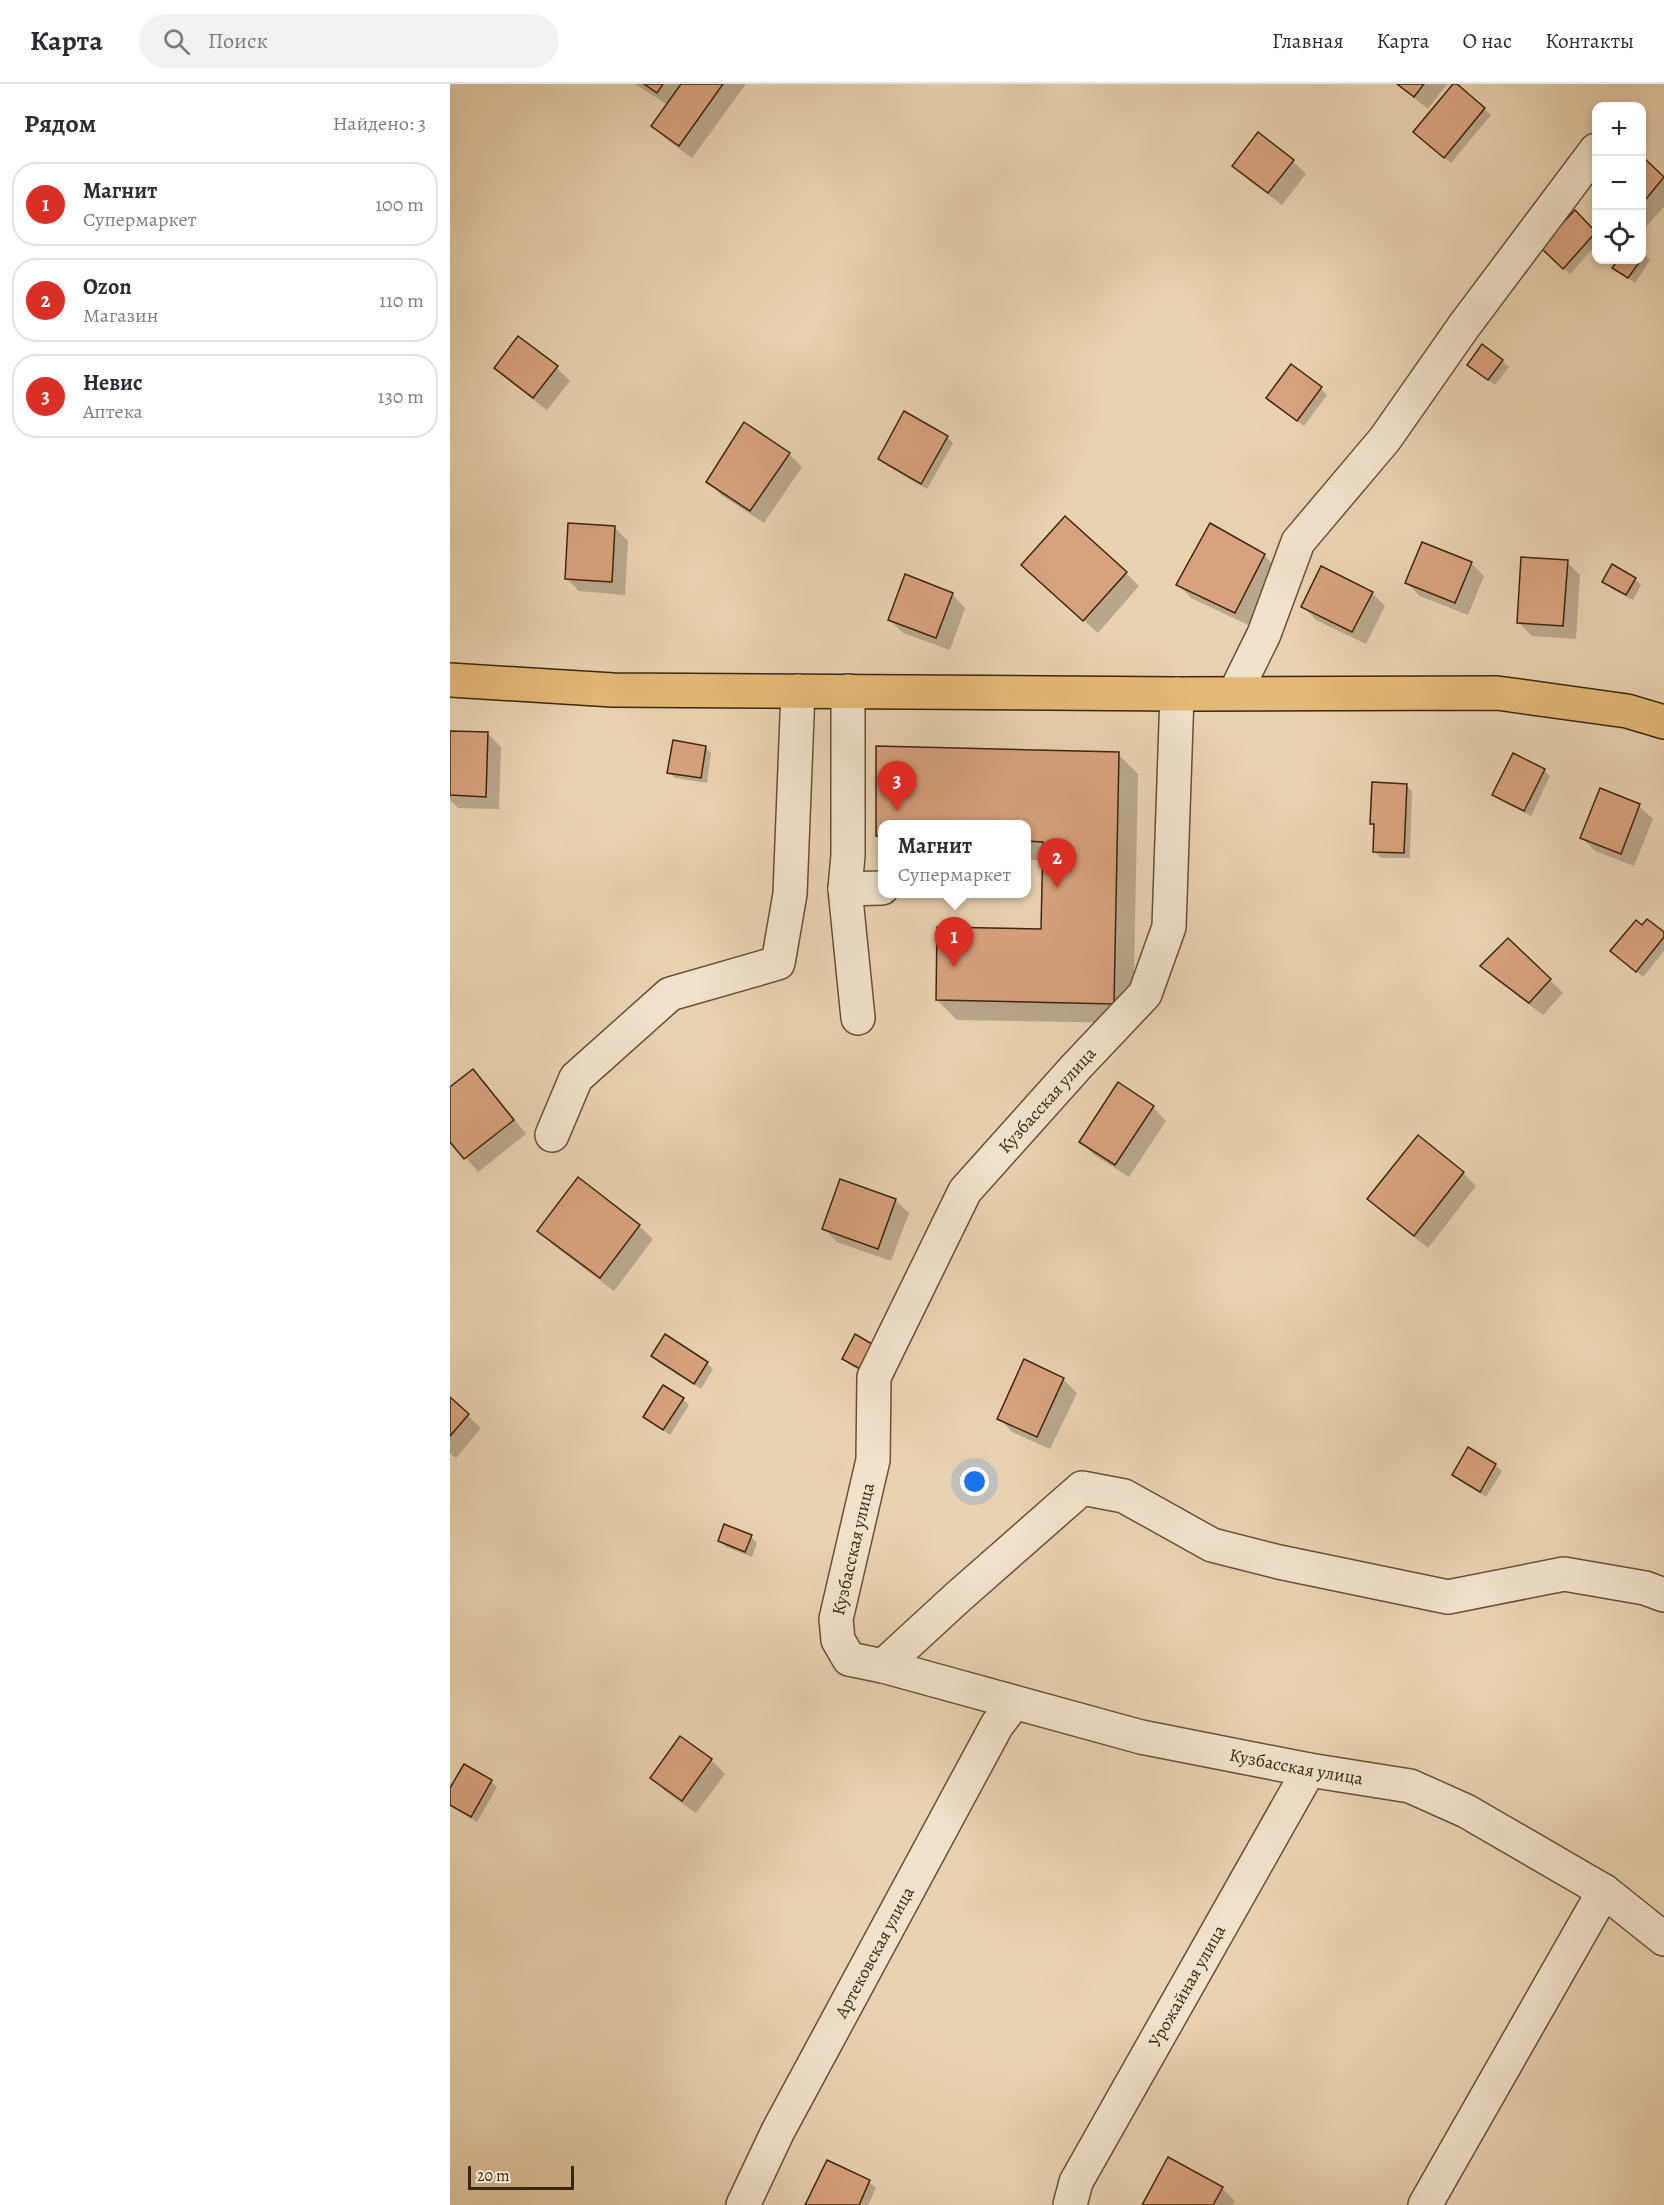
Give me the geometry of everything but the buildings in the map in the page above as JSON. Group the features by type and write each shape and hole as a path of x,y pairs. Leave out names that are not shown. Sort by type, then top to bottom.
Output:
{"main road":[{"path":"450,680 613,690 1177,694 1497,693 1627,711 1664,722"}],"lane":[{"path":"1235,693 1264,634 1298,542 1385,439 1464,326 1592,155"},
{"path":"552,1135 576,1078 670,994 778,963 790,894 798,691"},
{"path":"848,691 848,855 845,889 858,1018"},
{"name":"Кузбасская улица","path":"1177,694 1169,927 1145,994 965,1191 874,1377 873,1460 836,1618 838,1640 849,1659 883,1666 1013,1704 1141,1737 1309,1770 1410,1786 1466,1811 1604,1891 1664,1939"},
{"path":"845,889 878,888"},
{"path":"883,1666 1082,1488 1124,1496 1212,1545 1279,1562 1448,1597 1564,1574 1645,1588 1664,1595"},
{"name":"Артековская улица","path":"743,2205 778,2131 997,1725 1013,1704"},
{"name":"Урожайная улица","path":"1070,2205 1076,2182 1309,1770"},
{"path":"1425,2205 1604,1891"}],"place":[{"name":"Невис","path":"897,811"},
{"name":"Ozon","path":"1057,888"},
{"name":"Магнит","path":"954,967"}]}
